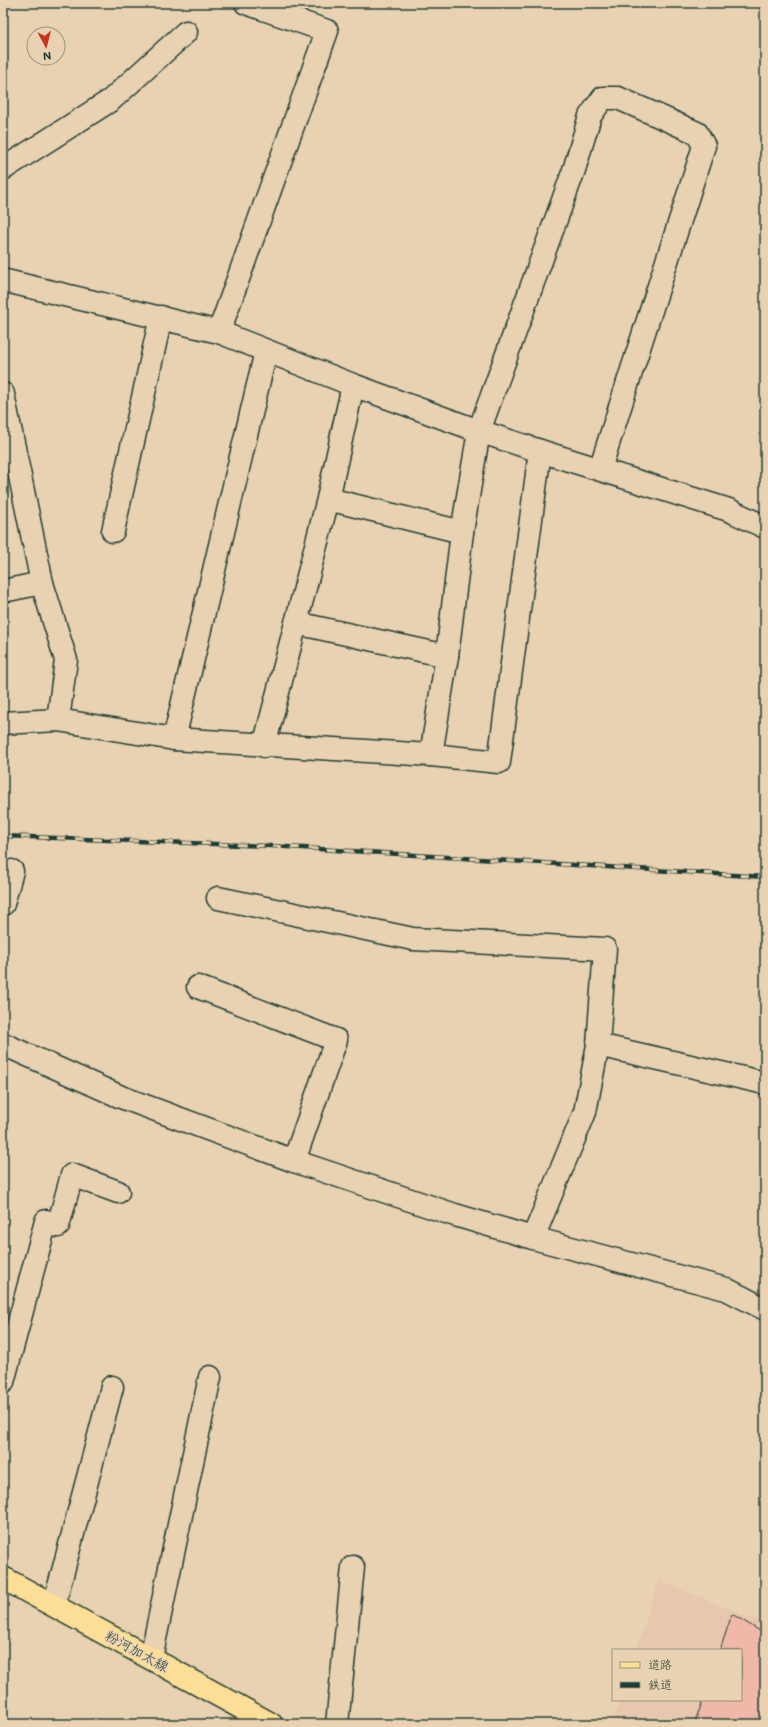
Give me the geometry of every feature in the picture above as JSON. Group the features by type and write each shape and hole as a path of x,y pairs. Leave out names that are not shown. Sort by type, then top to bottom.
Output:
{"main road":[{"name":"粉河加太線","path":"3,1578 271,1724"}],"street":[{"path":"219,332 327,31 246,3"},
{"path":"3,169 111,100 186,32"},
{"path":"431,755 447,656 462,532 479,431 574,170 590,116 603,98 618,98 697,133 704,146 600,469"},
{"path":"3,283 6,281 219,332 353,385 479,431 729,510 765,527"},
{"path":"113,531 161,317"},
{"path":"174,739 266,351"},
{"path":"264,746 328,499 353,385"},
{"path":"3,394 42,583 66,660 58,720"},
{"path":"3,722 58,720 174,739 264,746 431,755 499,762 540,451"},
{"path":"328,499 462,532"},
{"path":"3,591 42,583"},
{"path":"296,622 447,656"},
{"path":"3,904 12,871"},
{"path":"218,898 413,939 605,948 598,1045 585,1112 533,1238"},
{"path":"198,987 336,1040 294,1161"},
{"path":"3,1044 121,1097 294,1161 455,1215 533,1238 726,1289 765,1309"},
{"path":"598,1045 765,1083"},
{"path":"3,1382 46,1222 58,1226 72,1175 118,1192"},
{"path":"150,1658 210,1377"},
{"path":"54,1605 112,1387"},
{"path":"337,1724 353,1567"}],"shaded area":[{"path":"659,1580 765,1624 765,1724 613,1724 620,1701 742,1701 742,1649 636,1649"}],"building":[{"path":"732,1614 765,1634 765,1724 694,1724 703,1701 742,1701 742,1649 720,1649"}],"railway":[{"path":"3,836 271,846 765,877"}]}
